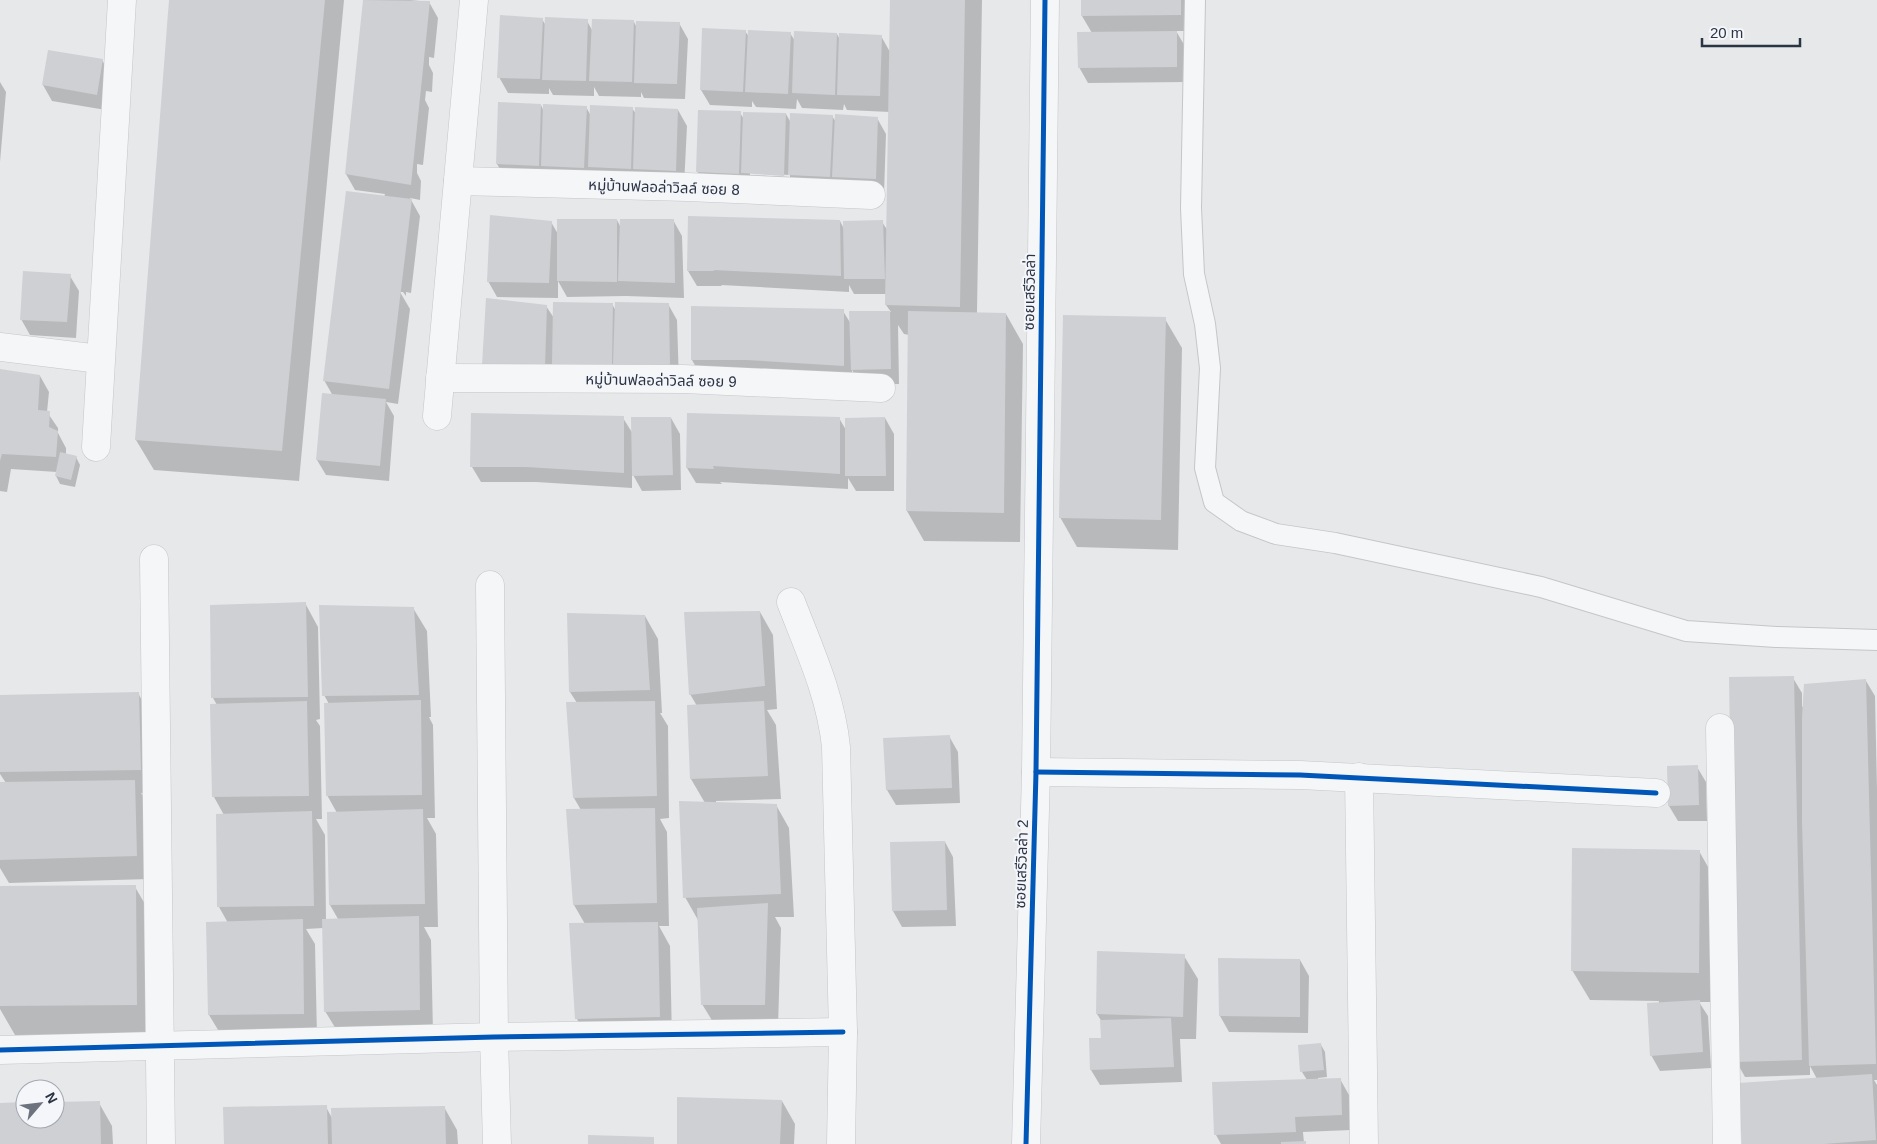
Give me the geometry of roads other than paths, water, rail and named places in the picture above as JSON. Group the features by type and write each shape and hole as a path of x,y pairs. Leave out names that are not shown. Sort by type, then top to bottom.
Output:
{"street":[{"path":"96,447 122,0"},
{"path":"437,416 474,0"},
{"name":"ซอยเสรีวิลล่า","path":"1038,584 1045,0"},
{"name":"หมู่บ้านฟลอล่าวิลล์ ซอย 8","path":"458,181 687,187 871,195"},
{"path":"0,347 100,359"},
{"name":"หมู่บ้านฟลอล่าวิลล์ ซอย 9","path":"440,378 683,379 881,388"},
{"path":"154,559 161,1144"},
{"name":"ซอยเสรีวิลล่า 2","path":"1026,1144 1036,772 1038,584"},
{"path":"490,585 494,1037 497,1144"},
{"path":"791,602 824,690 833,721 836,747 843,1032 841,1144"},
{"path":"1720,728 1728,1144"},
{"path":"1036,772 1300,775 1656,793"},
{"path":"1359,778 1364,1144"},
{"path":"0,1050 494,1037 843,1032"}],"lane":[{"path":"1195,0 1191,208 1194,274 1210,368 1205,468 1214,502 1241,521 1276,534 1335,543 1541,587 1686,631 1776,637 1877,640"}]}
